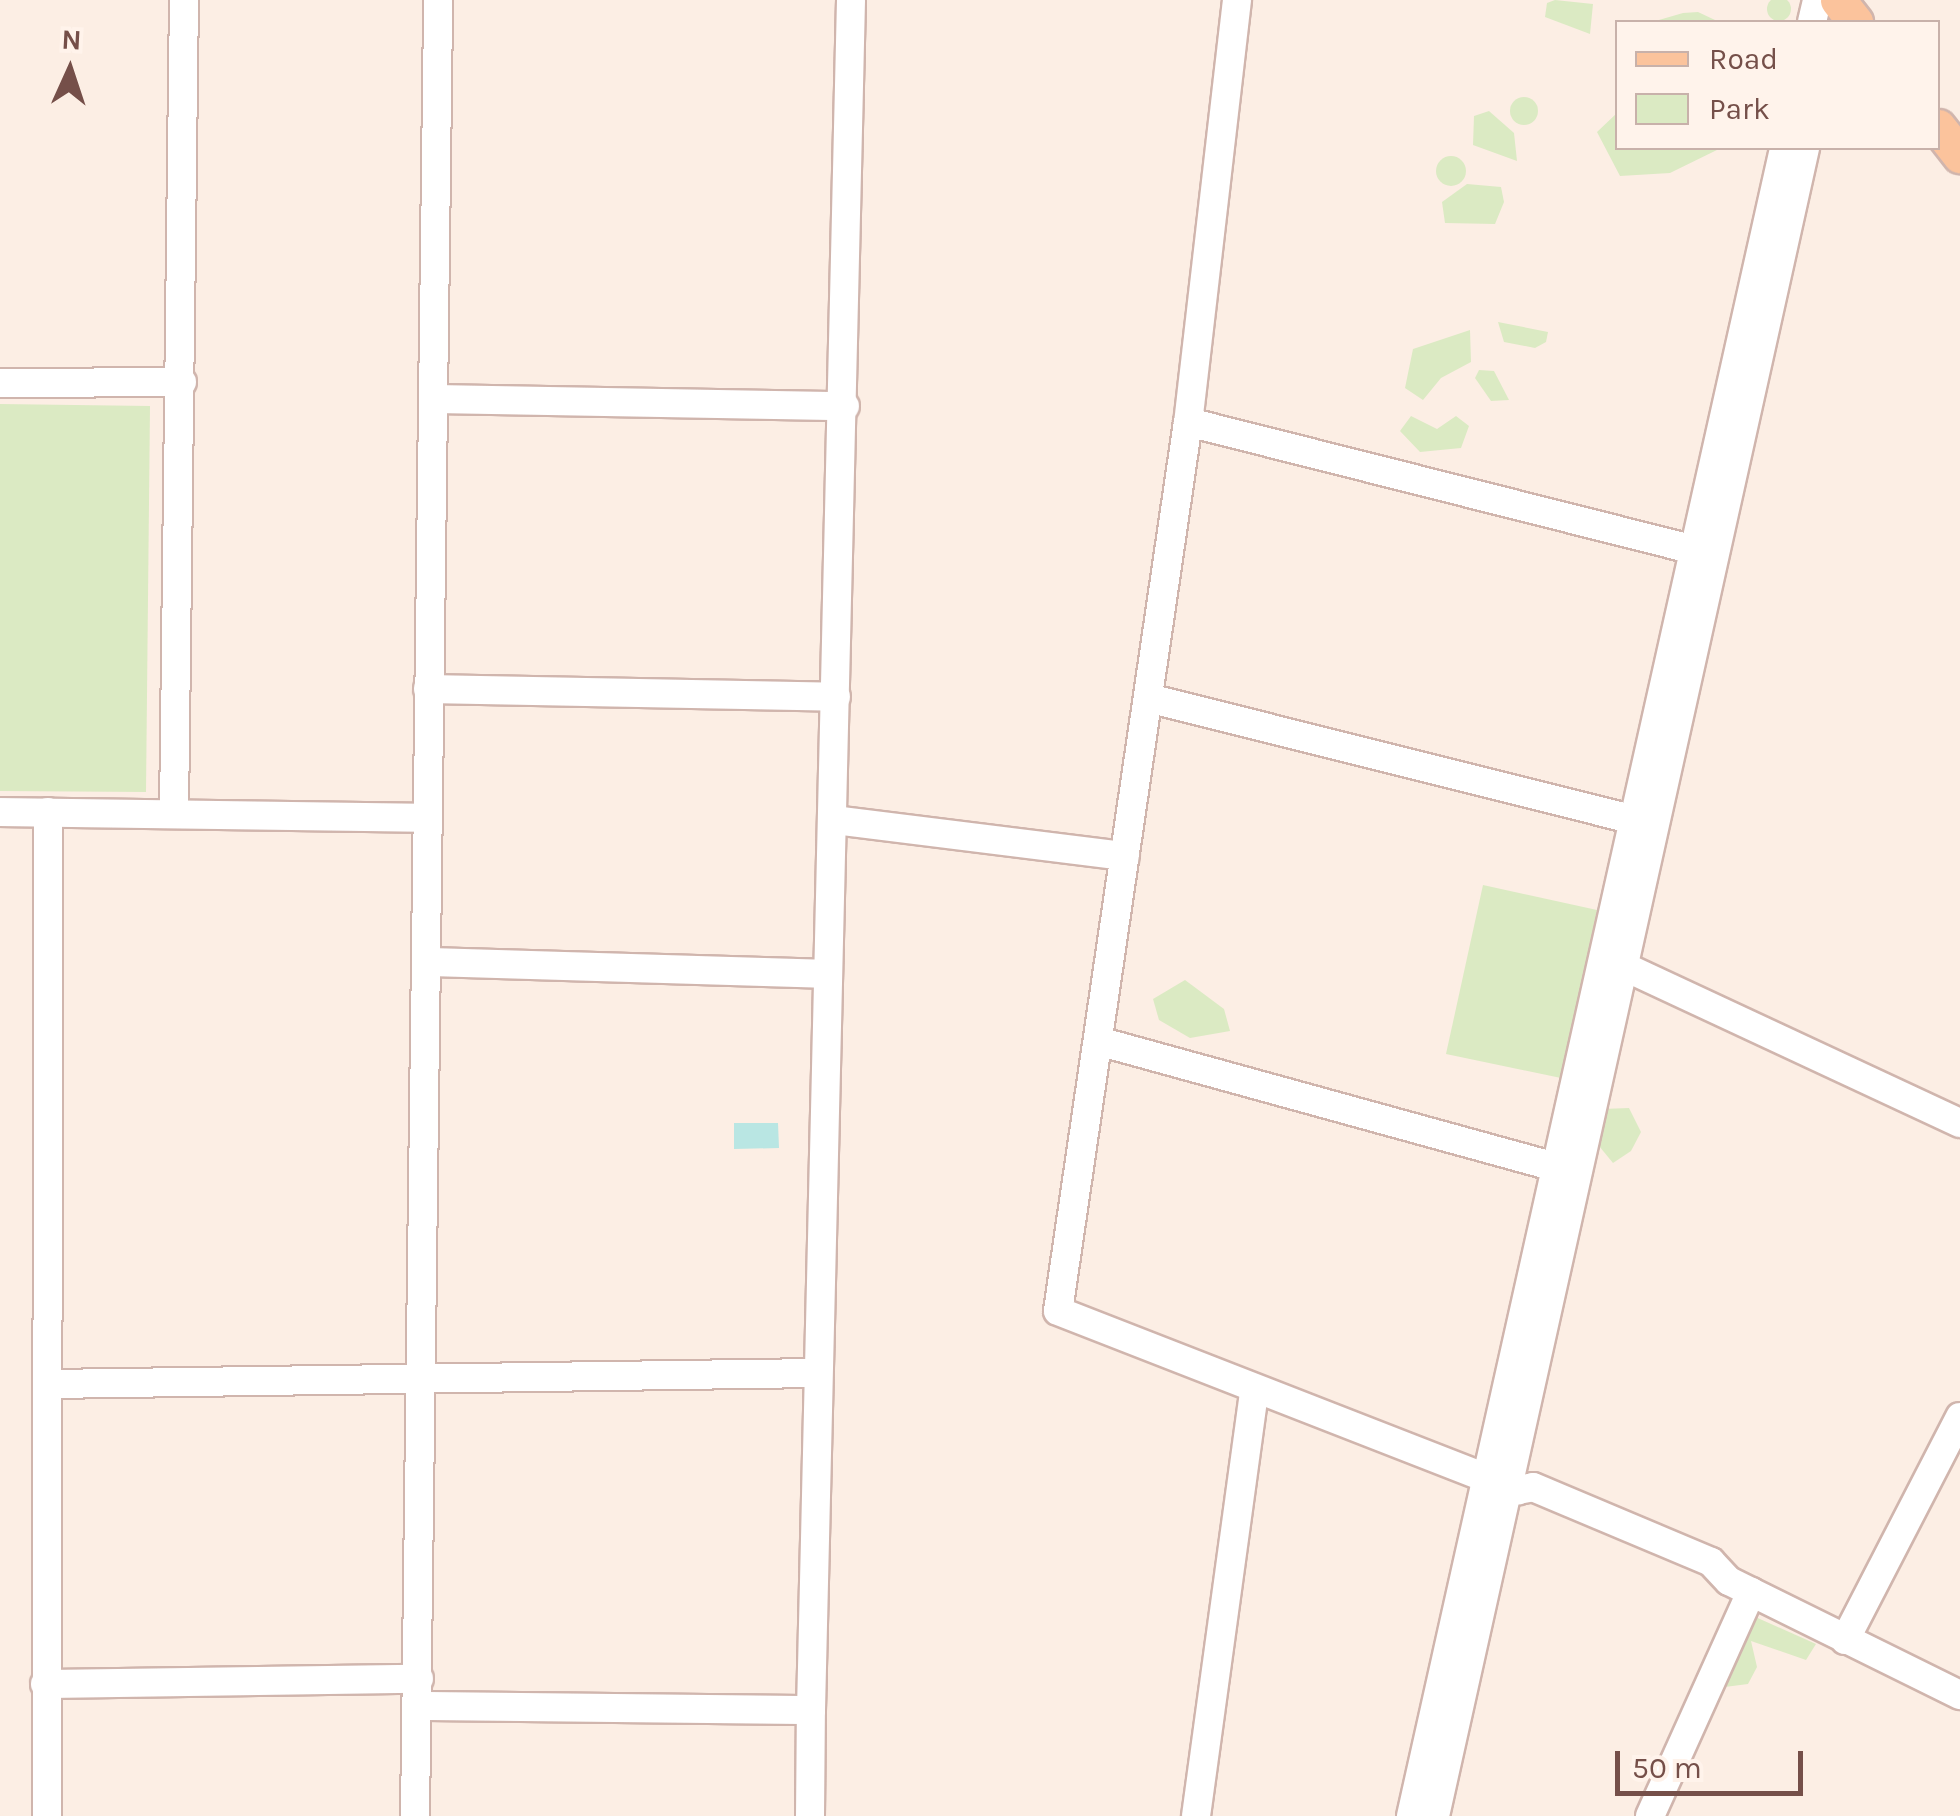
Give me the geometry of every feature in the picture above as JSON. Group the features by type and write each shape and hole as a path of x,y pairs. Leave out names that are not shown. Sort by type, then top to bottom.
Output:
{"main road":[{"path":"1837,0 1853,20"},
{"path":"1940,130 1960,155"}],"street":[{"path":"174,814 184,0"},
{"path":"415,1816 428,962 424,818 435,398 438,0"},
{"path":"810,1816 825,974 835,820 846,406 851,0"},
{"path":"1236,0 1188,422 1058,1312 1254,1391 1504,1484 1533,1487 1711,1562 1740,1587 1960,1695"},
{"path":"1435,1816 1567,1170 1704,552 1784,150"},
{"path":"1704,552 1804,150"},
{"path":"0,382 182,382"},
{"path":"435,398 846,406"},
{"path":"1188,422 1704,552"},
{"path":"428,689 836,696"},
{"path":"1148,698 1644,823"},
{"path":"0,812 424,818"},
{"path":"48,812 48,1816"},
{"path":"835,820 1124,856"},
{"path":"428,962 825,974"},
{"path":"1613,962 1960,1123"},
{"path":"1098,1041 1567,1170"},
{"path":"50,1384 816,1373"},
{"path":"1196,1816 1254,1391"},
{"path":"1845,1640 1960,1417"},
{"path":"1411,1816 1504,1484"},
{"path":"1650,1816 1740,1587"},
{"path":"45,1684 419,1693 811,1710"}],"green space":[{"path":"1786,-1 1790,4 1788,18 1770,18 1770,0"},
{"path":"1555,0 1593,4 1590,34 1545,17 1547,3"},
{"path":"1698,12 1715,20 1659,20"},
{"path":"1524,97 1534,101 1538,111 1534,121 1524,125 1514,121 1510,111 1514,101"},
{"path":"1489,111 1514,133 1517,161 1473,145 1474,116"},
{"path":"1615,115 1615,150 1717,150 1670,173 1620,176 1597,132"},
{"path":"1451,156 1461,161 1466,171 1461,181 1451,186 1441,181 1436,171 1441,161"},
{"path":"1467,184 1501,187 1504,202 1495,224 1445,223 1442,202"},
{"path":"1498,322 1548,332 1546,342 1535,348 1504,342"},
{"path":"1470,330 1471,362 1441,378 1423,400 1405,388 1413,349"},
{"path":"1479,370 1494,371 1509,400 1491,401 1475,378"},
{"path":"0,404 150,406 146,792 0,791"},
{"path":"1411,416 1437,429 1456,416 1469,426 1461,448 1420,452 1400,431"},
{"path":"1483,885 1597,910 1561,1078 1446,1054"},
{"path":"1185,980 1224,1009 1230,1031 1190,1038 1159,1020 1153,999"},
{"path":"1629,1108 1641,1132 1631,1151 1613,1163 1590,1135 1602,1109"},
{"path":"1751,1615 1816,1644 1806,1660 1751,1641 1757,1667 1748,1684 1717,1688"}],"water":[{"path":"734,1123 778,1123 779,1148 734,1149"}]}
